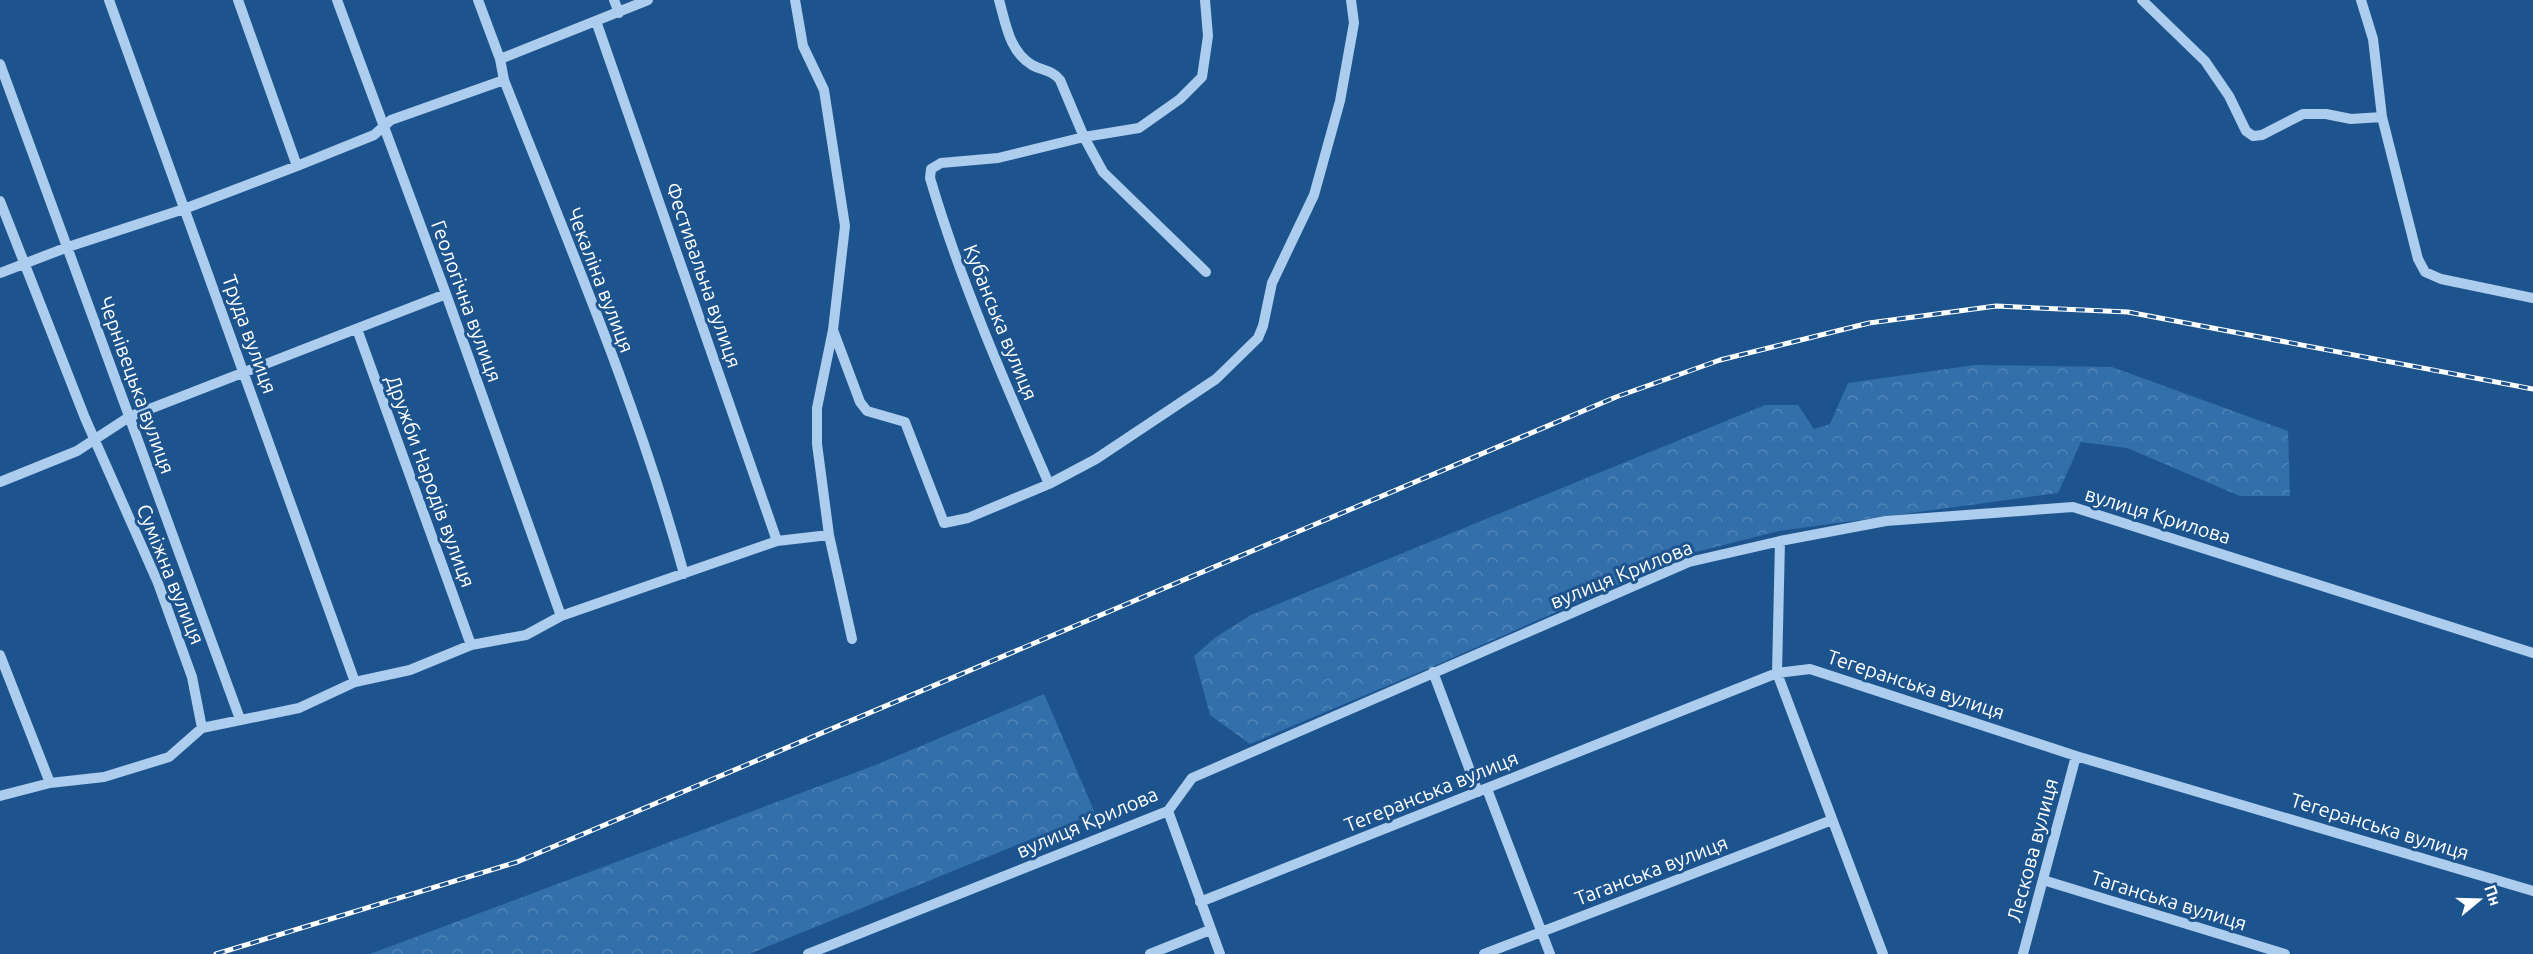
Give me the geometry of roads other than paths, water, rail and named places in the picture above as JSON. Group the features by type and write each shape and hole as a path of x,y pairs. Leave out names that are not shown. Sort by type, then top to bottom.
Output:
{"street":[{"name":"Труда вулиця","path":"109,0 355,682"},
{"path":"238,0 297,166"},
{"name":"Геологічна вулиця","path":"337,0 446,294 561,616"},
{"name":"Чекаліна вулиця","path":"477,0 500,59 504,80 594,308 666,509 684,574"},
{"path":"614,0 620,13"},
{"path":"500,59 648,0"},
{"path":"795,0 803,46 824,90 845,226 833,330 817,408 818,444 829,535 852,639"},
{"path":"999,0 1013,46 1024,60 1037,68 1055,74 1060,80 1084,137 1104,172 1206,272"},
{"path":"1084,137 1139,128 1180,99 1202,77 1208,36 1205,0"},
{"path":"833,330 860,402 867,411 905,422 944,523 968,518 1049,484 1096,459 1216,379 1258,338 1263,326 1272,283 1314,195 1320,174 1342,90 1354,23 1351,0"},
{"path":"2142,0 2205,61 2229,96 2246,130 2253,136 2262,135 2303,114 2326,114 2351,119 2382,117"},
{"path":"2361,0 2373,39 2382,117 2418,259 2425,272 2441,279 2533,297"},
{"name":"Фестивальна вулиця","path":"596,21 777,541"},
{"name":"Чернівецька вулиця","path":"0,64 240,719"},
{"path":"0,273 68,247 184,209 297,166 374,135 391,120 504,80"},
{"name":"Кубанська вулиця","path":"1049,484 1001,373 951,247 930,178 931,169 941,163 998,158 1084,137"},
{"name":"Суміжна вулиця","path":"0,201 3,216 94,438 158,583 192,677 202,728"},
{"path":"0,482 77,451 129,417 446,294"},
{"name":"Дружби Народів вулиця","path":"357,329 471,645"},
{"name":"вулиця Крилова","path":"808,954 1168,812 1192,778 1689,562 1780,541 1886,522 2073,507 2533,653"},
{"path":"0,796 50,783 104,777 169,757 202,728 299,708 355,682 410,670 471,645 526,635 561,616 777,541 829,535"},
{"path":"1780,541 1777,673 1883,954"},
{"path":"0,655 50,783"},
{"name":"Тегеранська вулиця","path":"1200,902 1777,673 1810,669 2076,756 2533,891"},
{"path":"1433,672 1550,954"},
{"name":"Лескова вулиця","path":"2023,954 2076,756"},
{"path":"1168,812 1220,954"},
{"name":"Таганська вулиця","path":"1484,954 1832,820"},
{"name":"Таганська вулиця","path":"2043,880 2285,954"},
{"path":"1150,954 1210,930"}],"railway":[{"path":"216,954 517,862 1616,397 1720,360 1869,323 1996,306 2128,312 2533,389"}]}
